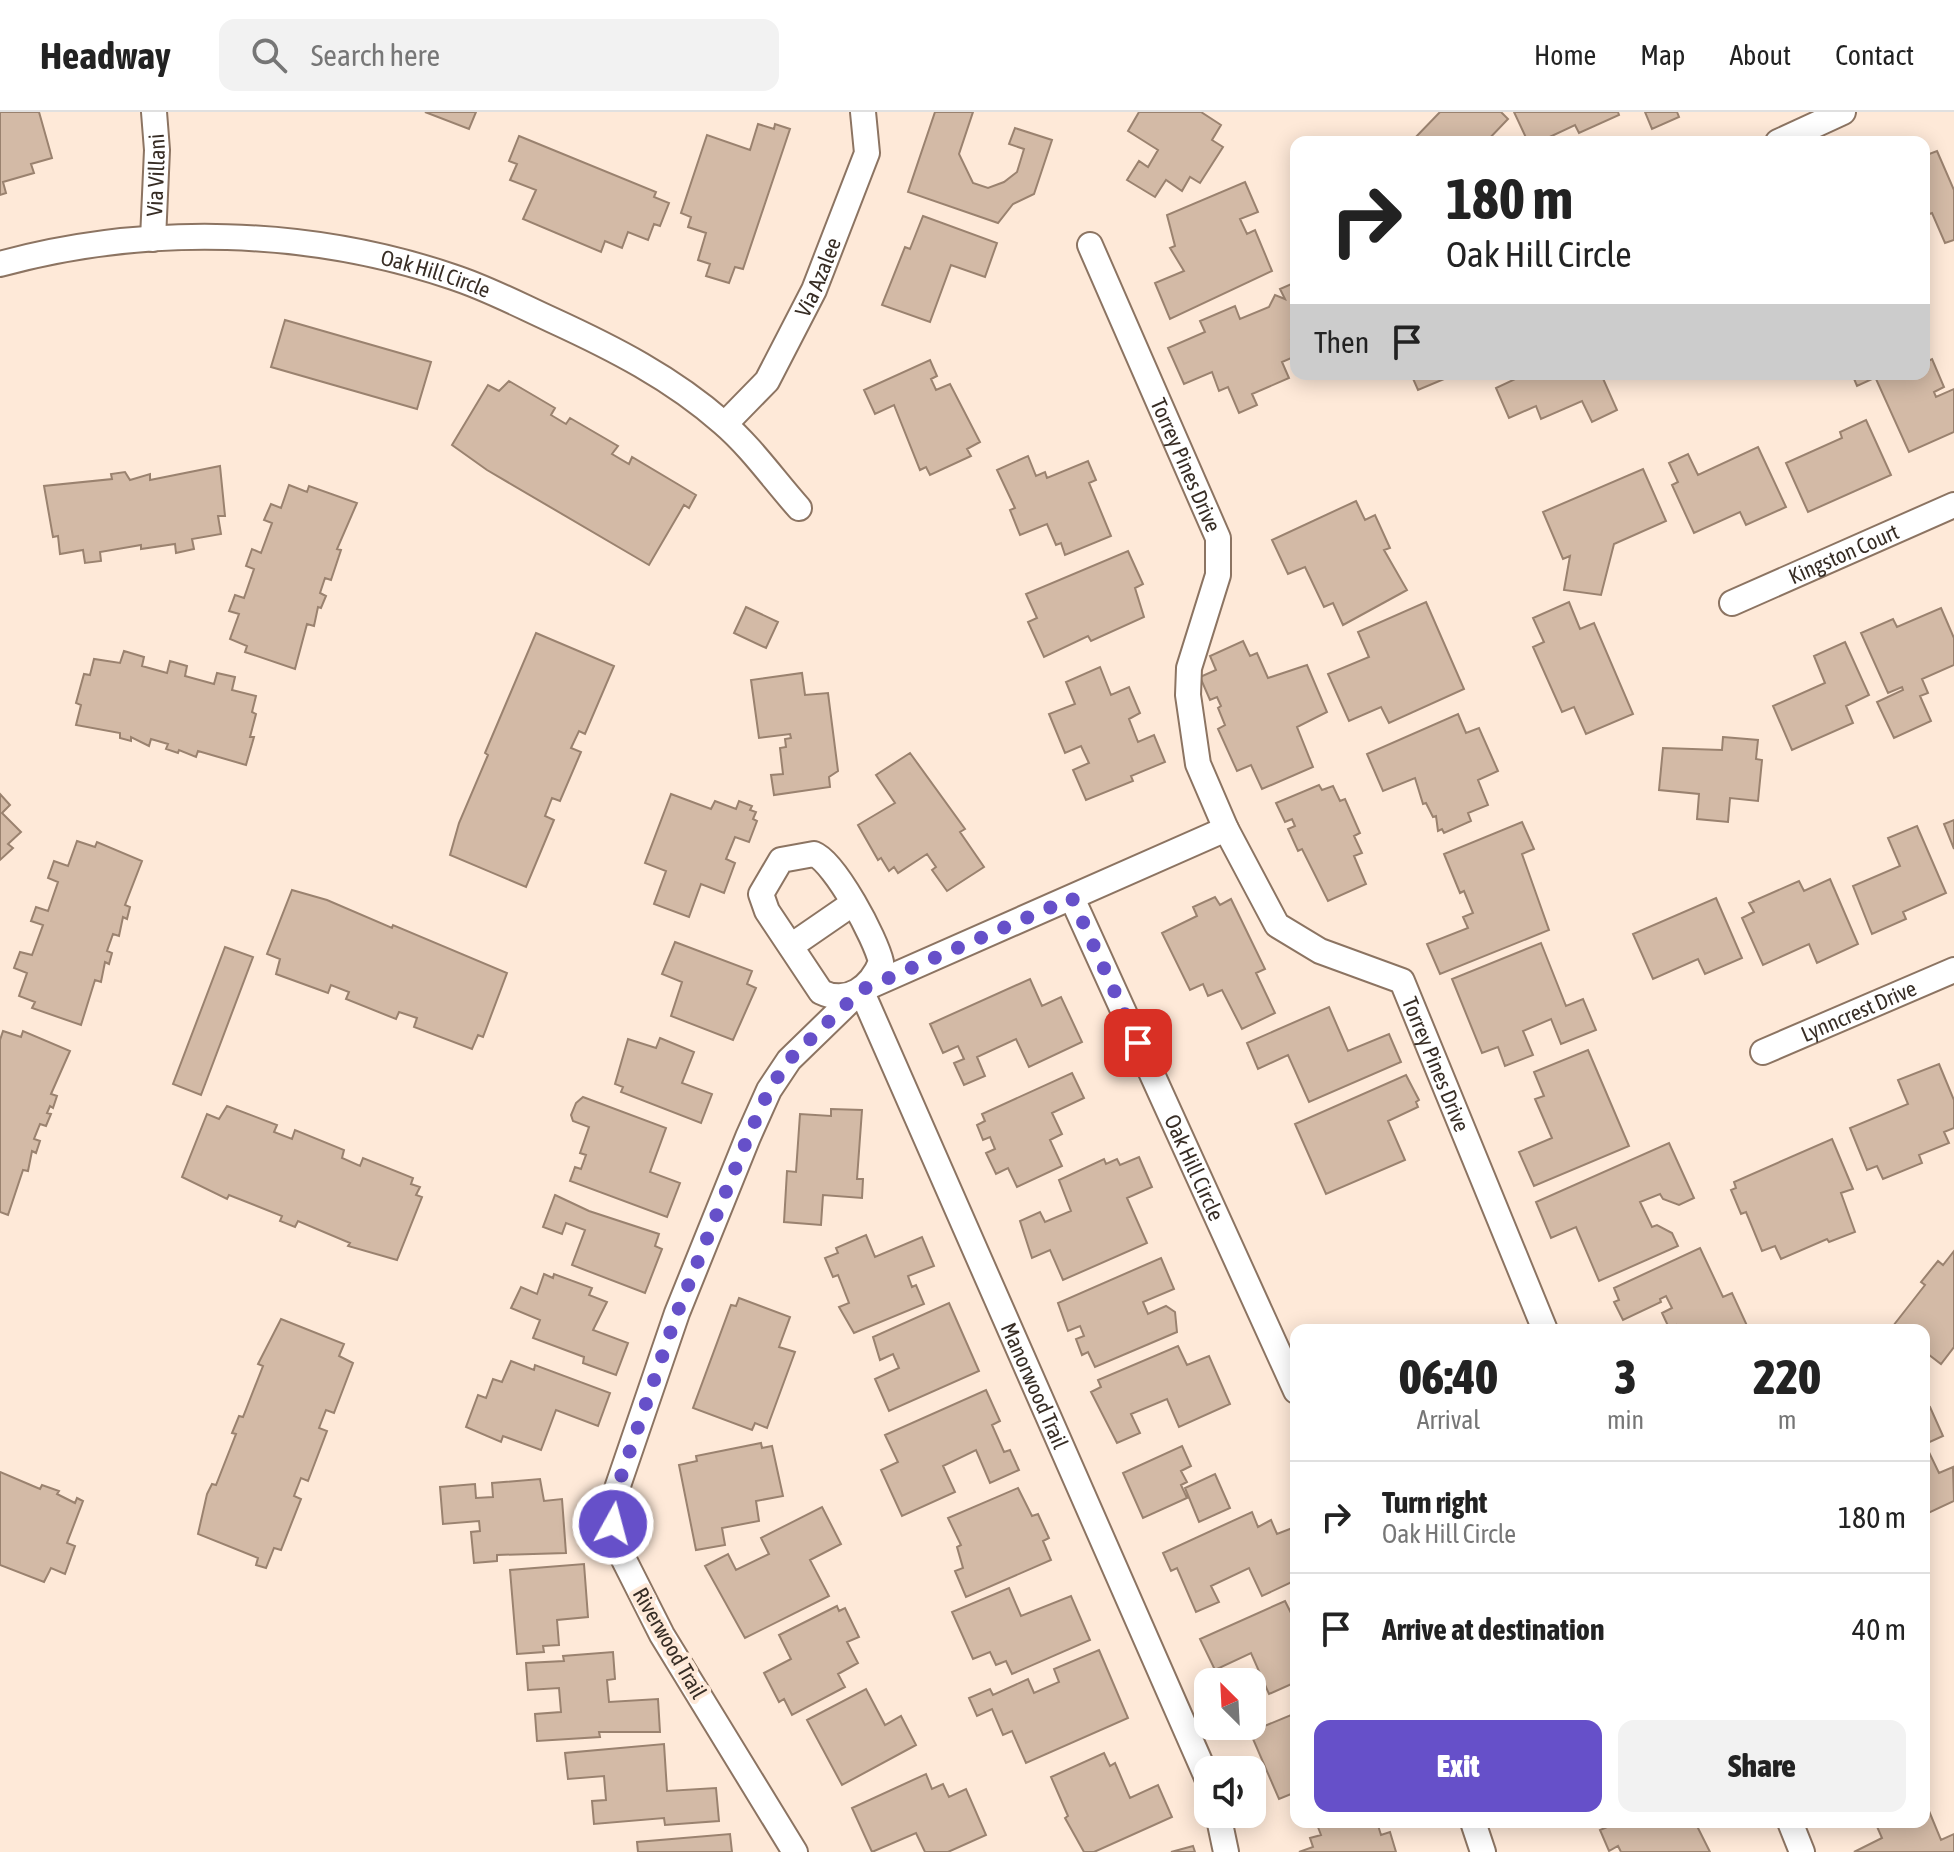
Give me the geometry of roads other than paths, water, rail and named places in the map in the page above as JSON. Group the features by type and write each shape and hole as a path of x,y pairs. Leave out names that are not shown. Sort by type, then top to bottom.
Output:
{"street":[{"name":"Via Villani","path":"153,239 157,150 154,112"},
{"name":"Via Azalee","path":"725,424 767,381 814,290 867,153 863,112"},
{"path":"1791,136 1843,112"},
{"name":"Oak Hill Circle","path":"0,264 44,252 153,239 268,238 366,253 451,276 609,346 682,390 725,424 799,508"},
{"name":"Torrey Pines Drive","path":"1090,245 1218,538 1218,575 1189,668 1188,695 1198,764 1226,829 1277,925 1320,951 1402,981 1543,1324"},
{"name":"Kingston Court","path":"1732,603 1954,505"},
{"path":"1072,898 1226,829"},
{"path":"814,854 823,858 852,904 881,962 876,974 861,990 843,997 821,992 767,911 761,894 781,860 814,854"},
{"name":"Oak Hill Circle","path":"1072,898 1290,1378"},
{"name":"Riverwood Trail","path":"795,1852 662,1635 615,1542 611,1506 677,1313 769,1090 808,1037 861,990 1072,898"},
{"path":"791,946 852,904"},
{"name":"Lynncrest Drive","path":"1763,1052 1954,970"},
{"name":"Manorwood Trail","path":"861,990 1197,1756"},
{"path":"1221,1828 1226,1852"},
{"path":"1475,1828 1483,1852"},
{"path":"1792,1828 1802,1852"}]}
